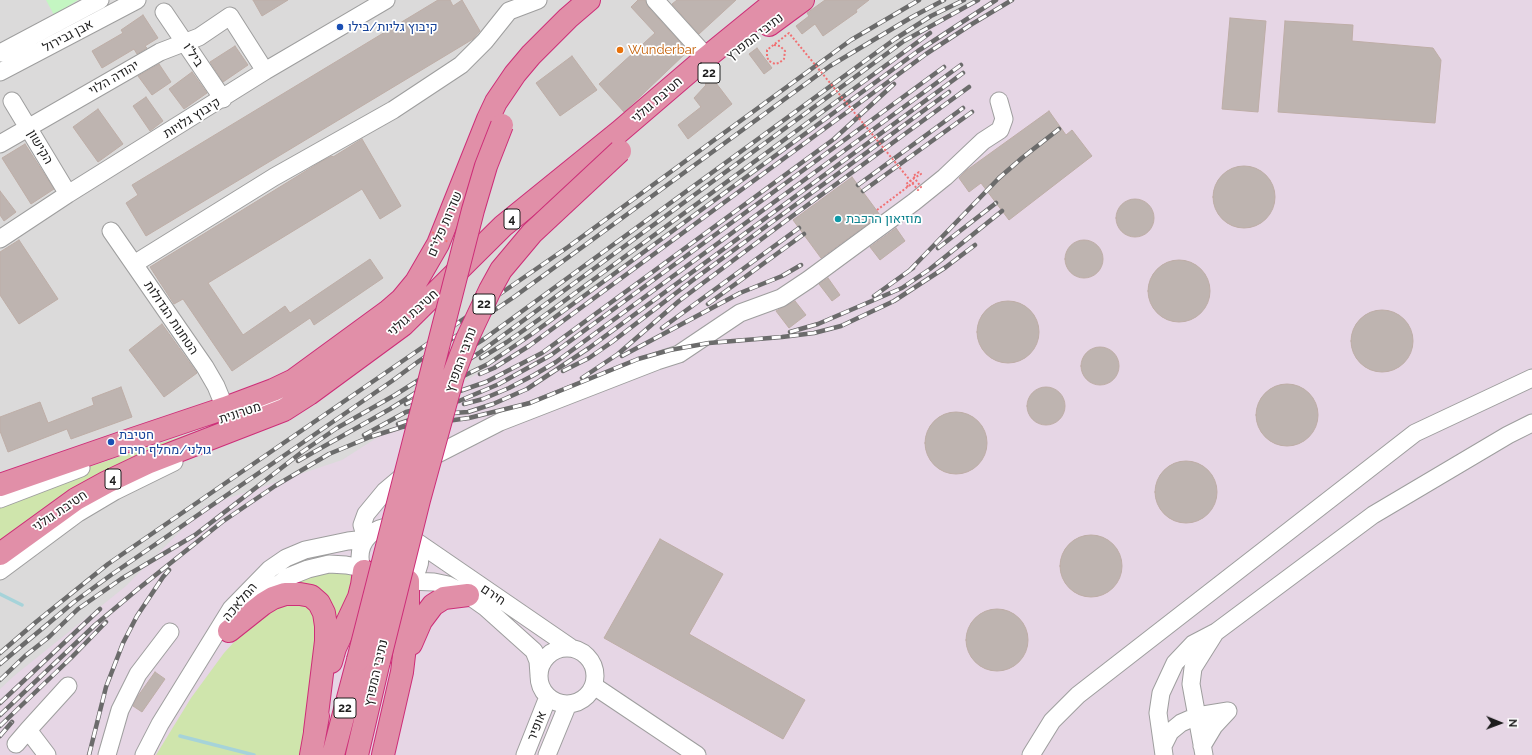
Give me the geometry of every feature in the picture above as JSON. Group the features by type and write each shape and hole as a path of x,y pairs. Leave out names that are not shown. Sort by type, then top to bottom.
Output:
{"highway":[{"name":"שדרות פלי\"ם","path":"225,408 294,380 387,312 402,299 416,282 441,237 496,102 515,74 531,55 568,18 589,0"},
{"name":"נתיבי המפרץ","path":"357,755 368,661 473,210 486,166 502,125 516,95 540,63 576,25 595,0"},
{"name":"חטיבת גולני","path":"0,554 44,521 91,490 147,464 284,410 309,394 403,325 503,226 619,132 766,9 779,0"},
{"name":"נתיבי המפרץ","path":"333,755 368,661 419,500 453,376 467,339 501,270 532,233 620,151 704,76 803,0"},
{"path":"0,485 225,408"},
{"path":"315,730 326,678 335,648 359,597 364,571"},
{"path":"383,755 402,672 408,622 408,580"},
{"path":"229,631 263,604 273,598 285,594 312,596 319,603 324,613 326,641 311,755"},
{"path":"402,672 421,621 434,605 444,598 468,595"}],"street":[{"name":"אבן גבירול","path":"0,53 100,0"},
{"name":"אבן גבירול","path":"0,72 137,0"},
{"name":"קיבוץ גלויות","path":"0,240 68,194 265,72 386,0"},
{"path":"134,264 274,177 399,106 461,65 485,41 509,11 538,0"},
{"path":"655,0 703,53 710,55"},
{"name":"ביל\"ו","path":"164,12 222,99"},
{"name":"יהודה הלוי","path":"0,144 168,47 185,43 199,36 230,16 265,72"},
{"name":"הקישון","path":"12,101 68,194"},
{"path":"366,539 362,525 366,514 385,491 416,465 500,422 657,361 679,354 740,312 781,298 808,280 914,202 945,177 983,142 1000,130 1004,119 999,101"},
{"name":"הטחנות הגדולות","path":"111,231 204,366 216,386 225,408"},
{"name":"מטרונית","path":"0,499 98,461 271,402 290,394 311,379 331,353"},
{"path":"1031,755 1052,721 1078,695 1415,433 1532,378"},
{"path":"1164,752 1158,713 1161,693 1175,663 1193,644 1216,632 1373,515 1508,435 1532,423"},
{"name":"מטרונית","path":"0,571 78,513 115,491 239,428"},
{"path":"392,526 402,529 410,534 417,542 420,559 418,567 408,580 399,585 389,587 379,585 370,579 364,571 360,555 362,546 373,532 392,526"},
{"name":"המלאכה","path":"144,755 160,724 231,609 270,569 286,558 304,550 366,539"},
{"name":"חירם","path":"417,542 570,647"},
{"name":"המלאכה","path":"160,724 229,631 269,591 288,577 308,569 329,564 357,567 364,571"},
{"name":"חירם","path":"408,580 434,582 448,585 468,595 485,607 534,651 538,661 539,675"},
{"path":"107,755 120,710 138,674 170,632"},
{"path":"1203,751 1191,684 1193,668 1216,632"},
{"path":"570,647 579,649 592,661 596,678 590,694 576,703 568,704 554,701 548,697 543,691 539,675 545,658 552,651 570,647"},
{"path":"16,744 68,686"},
{"path":"594,686 698,755"},
{"name":"אופיר","path":"525,755 548,697"},
{"name":"אופיר","path":"547,755 568,704"},
{"path":"1164,752 1170,732 1181,723 1197,716 1228,711 1214,726 1203,751"},
{"path":"28,730 47,755"},
{"path":"1021,755 1043,736"},
{"path":"1040,755 1043,736"}],"path":[{"path":"774,45 780,46 785,52 784,59 779,64 768,61 767,50 789,33 918,190 921,187 913,176 919,172 921,174 916,178 906,184 908,187"}],"shaded area":[{"path":"0,0 1532,0 1532,755 0,755"},
{"path":"982,0 1532,0 1532,755 0,755 0,689 14,676 126,586 205,506 342,460 497,361 759,171 944,15"}],"green space":[{"path":"46,0 78,0 54,15"},
{"path":"236,419 0,550 0,503 80,470"},
{"path":"324,570 346,571 358,579 329,655 327,612 272,591"},
{"path":"303,599 320,618 304,755 156,755 191,698 224,653 249,626 270,610"}],"building":[{"path":"253,0 288,0 262,16"},
{"path":"438,0 450,0 453,6 462,0 480,31 473,39 146,236 126,203 138,195 132,185"},
{"path":"638,0 645,0 648,7 688,51 624,112 599,84 655,33 631,7"},
{"path":"677,0 736,0 699,34 672,4"},
{"path":"825,0 869,0 856,10 857,12 823,36 815,24 802,34 796,26 809,16 807,13"},
{"path":"143,15 158,38 145,46 147,48 137,54 134,49 102,68 92,51 123,33 121,30"},
{"path":"1230,18 1266,21 1258,112 1222,109"},
{"path":"1285,21 1353,25 1352,41 1433,48 1441,60 1435,123 1278,112"},
{"path":"235,46 248,65 223,82 210,62"},
{"path":"757,48 772,68 764,74 749,54"},
{"path":"572,56 597,90 560,116 536,83"},
{"path":"159,64 171,82 152,95 138,76"},
{"path":"192,72 207,93 184,109 169,89"},
{"path":"713,79 732,104 688,139 678,125 701,107 694,98 706,85 705,84"},
{"path":"146,97 163,121 150,131 133,106"},
{"path":"98,109 123,144 98,162 73,127"},
{"path":"1049,111 1066,135 1072,130 1092,156 1009,220 981,183 969,192 959,178 967,170"},
{"path":"362,139 401,206 380,219 362,189 208,283 243,335 285,306 290,313 370,259 383,278 314,325 310,318 232,371 183,299 174,304 150,267 322,161 332,156 333,157"},
{"path":"25,144 54,189 31,204 2,158"},
{"path":"1244,166 1261,171 1266,175 1270,180 1275,197 1270,214 1266,219 1261,223 1244,228 1227,223 1222,219 1218,214 1213,197 1218,180 1222,175 1227,171"},
{"name":"מוזיאון הרכבת","path":"852,177 880,215 821,258 793,220"},
{"path":"0,191 16,212 4,221 0,215"},
{"path":"1131,199 1139,199 1149,204 1153,211 1153,225 1149,232 1139,237 1131,237 1121,232 1119,229 1116,222 1116,214 1121,204 1124,202"},
{"path":"896,228 905,241 880,260 870,247"},
{"path":"19,240 58,299 19,324 0,295 0,252"},
{"path":"1080,240 1088,240 1098,245 1102,252 1102,266 1098,273 1088,278 1080,278 1070,273 1068,270 1065,263 1065,255 1070,245 1073,243"},
{"path":"1179,260 1196,265 1201,269 1205,274 1210,291 1205,308 1201,313 1196,317 1179,322 1162,317 1157,313 1153,308 1148,291 1153,274 1157,269 1162,265"},
{"path":"828,278 840,295 832,301 819,284"},
{"path":"795,301 806,315 789,328 776,311"},
{"path":"1008,301 1025,306 1030,310 1034,315 1039,332 1034,349 1030,354 1025,358 1008,363 991,358 986,354 982,349 977,332 982,315 986,310 991,306"},
{"path":"1382,310 1399,315 1404,319 1408,324 1413,341 1408,358 1404,363 1399,367 1382,372 1365,367 1360,363 1356,358 1351,341 1356,324 1360,319 1365,315"},
{"path":"162,324 197,373 164,397 129,350"},
{"path":"1096,347 1104,347 1114,352 1118,359 1118,373 1114,380 1104,385 1096,385 1086,380 1084,377 1081,370 1081,362 1086,352 1089,350"},
{"path":"1287,384 1304,389 1309,393 1313,398 1318,415 1313,432 1309,437 1304,441 1287,446 1270,441 1265,437 1261,432 1256,415 1261,398 1265,393 1270,389"},
{"path":"121,387 132,417 71,439 67,429 8,452 0,431 0,417 40,402 48,423 94,405 92,398"},
{"path":"1042,387 1050,387 1060,392 1064,399 1064,413 1060,420 1050,425 1042,425 1032,420 1030,417 1027,410 1027,402 1032,392 1035,390"},
{"path":"956,412 973,417 978,421 982,426 987,443 982,460 978,465 973,469 956,474 939,469 934,465 930,460 925,443 930,426 934,421 939,417"},
{"path":"1186,461 1203,466 1208,470 1212,475 1217,492 1212,509 1208,514 1203,518 1186,523 1169,518 1164,514 1160,509 1155,492 1160,475 1164,470 1169,466"},
{"path":"1091,535 1108,540 1113,544 1117,549 1122,566 1117,583 1113,588 1108,592 1091,597 1074,592 1069,588 1065,583 1060,566 1065,549 1069,544 1074,540"},
{"path":"660,539 723,574 689,634 805,700 783,739 604,638"},
{"path":"997,609 1014,614 1019,618 1023,623 1028,640 1023,657 1019,662 1014,666 997,671 980,666 975,662 971,657 966,640 971,623 975,618 980,614"},
{"path":"155,672 165,679 142,712 133,706 138,696"}],"waterway":[{"path":"0,594 22,605"},
{"path":"180,736 254,755"}],"railway":[{"path":"0,653 108,564 568,247 851,40 919,0"},
{"path":"0,664 74,602 111,575 419,361 514,297 830,66 912,17 944,0"},
{"path":"0,680 78,609 121,579 195,535 302,452 337,428 395,395 484,339 895,39 931,16 964,0"},
{"path":"298,461 390,409 479,353 904,41 978,0"},
{"path":"406,404 488,364 532,334 918,51 996,0"},
{"path":"480,374 494,368 529,346 926,54 1012,0"},
{"path":"481,358 541,318 930,33"},
{"path":"464,404 483,399 509,388 556,362 961,65"},
{"path":"364,435 406,412 459,401 499,384 551,355 944,67"},
{"path":"398,424 424,415 468,412 493,404 527,389 589,348 963,73"},
{"path":"428,402 486,382 542,353 834,139 894,84"},
{"path":"582,378 618,354 679,301 969,87"},
{"path":"563,371 589,358 612,342 693,280 949,92"},
{"path":"858,185 963,108"},
{"path":"863,191 972,112"},
{"path":"910,270 999,178 1059,129"},
{"path":"938,248 996,203"},
{"path":"790,332 818,324 902,288 930,269 1002,211"},
{"path":"662,328 799,228"},
{"path":"708,304 804,234"},
{"path":"0,715 95,625 222,522 275,486 329,454 370,437 402,427 469,418 530,403 638,359 670,350 709,343 814,333 841,326 894,301 946,267 975,245"},
{"path":"622,356 740,293 782,276 801,265"},
{"path":"874,296 913,268"},
{"path":"89,755 106,687 123,643 137,616 169,570"},
{"path":"0,703 100,609"},
{"path":"0,726 106,622"},
{"path":"0,736 12,722"}],"place":[{"name":"קיבוץ גליות/בילו","path":"340,27"},
{"name":"Wunderbar","path":"620,50"},
{"name":"מוזיאון הרכבת","path":"838,219"},
{"name":"חטיבת גולני/מחלף חירם","path":"111,442"}]}
